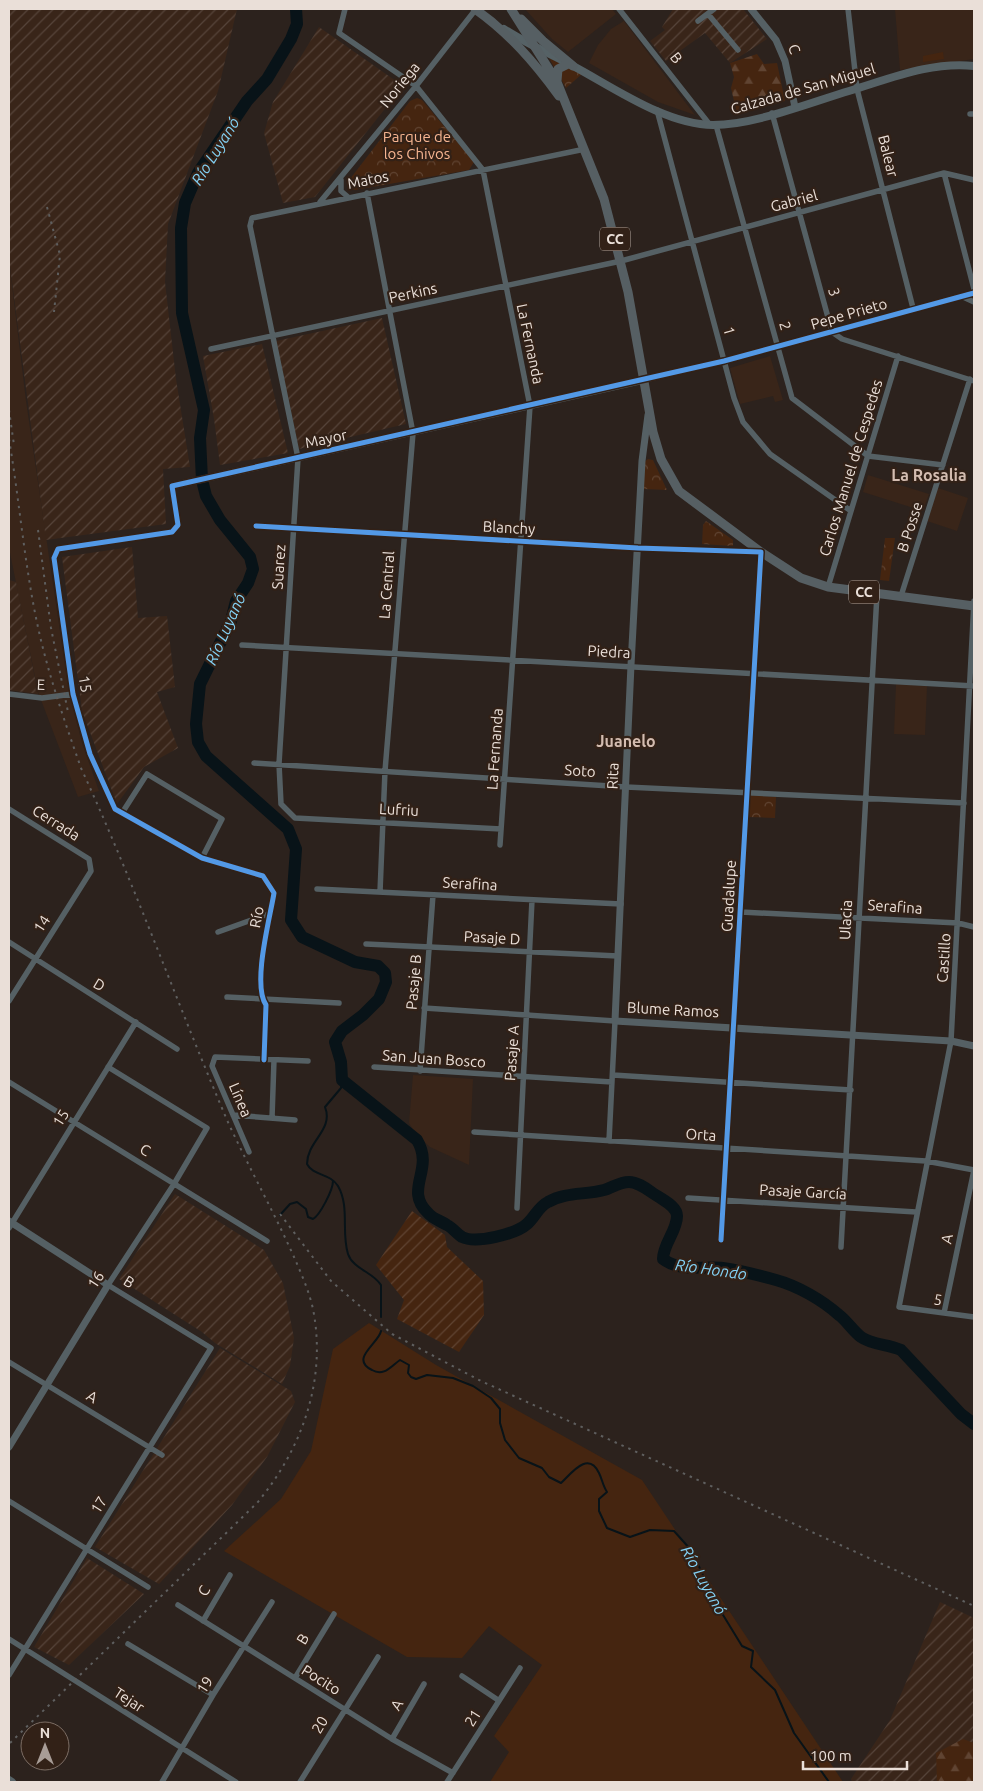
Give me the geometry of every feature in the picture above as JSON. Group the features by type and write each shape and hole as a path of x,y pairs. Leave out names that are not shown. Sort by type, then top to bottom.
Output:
{"main road":[{"name":"CC","path":"475,9 496,24 535,63 565,104"},
{"name":"CC","path":"511,9 557,82 604,199 621,260 644,380 648,412 661,459 679,491 761,552 801,578 828,587 974,605"},
{"path":"511,9 570,65 558,69 557,82"},
{"name":"Calzada de San Miguel","path":"496,24 535,47 657,110 681,119 713,125 735,123 922,70 956,65 974,66"}],"street":[{"name":"La Fernanda","path":"345,9 339,33 416,86 483,170 530,406 500,845"},
{"name":"Noriega","path":"320,203 416,86 475,9"},
{"name":"B","path":"619,9 713,125"},
{"path":"698,21 714,9"},
{"name":"C","path":"751,9 776,40 785,61 795,107"},
{"name":"Balear","path":"848,9 857,89 914,308"},
{"path":"708,14 738,50"},
{"name":"1","path":"657,110 734,398 743,422 770,454 851,511"},
{"name":"3","path":"772,113 832,332"},
{"name":"2","path":"713,125 792,398 868,456"},
{"name":"Matos","path":"250,226 252,218 585,149"},
{"path":"944,173 974,291"},
{"name":"Gabriel","path":"621,260 944,173 974,180"},
{"path":"343,176 340,184 341,191 349,197"},
{"name":"La Central","path":"367,193 413,433 385,771 380,892"},
{"name":"Suarez","path":"250,226 298,458 279,764 281,804 295,818"},
{"name":"Perkins","path":"211,349 621,260"},
{"name":"Pepe Prieto","path":"644,380 778,347 974,291"},
{"path":"961,296 974,302"},
{"path":"832,332 842,339 972,380"},
{"name":"Carlos Manuel de Cespedes","path":"828,587 898,356"},
{"name":"Mayor","path":"58,549 172,532 178,525 172,486 185,482 413,433 644,380"},
{"name":"B Posse","path":"901,596 972,380"},
{"name":"Rita","path":"609,1141 631,666 642,461 648,412"},
{"path":"868,456 943,465"},
{"name":"Blanchy","path":"256,526 638,548 761,552"},
{"name":"15","path":"58,549 54,558 73,694 90,754 115,809 122,813"},
{"name":"Guadalupe","path":"721,1240 761,552"},
{"name":"Ulacia","path":"841,1247 848,1157 877,594"},
{"name":"Castillo","path":"898,1307 951,1042 972,686 974,605"},
{"name":"Piedra","path":"242,645 514,659 872,682 972,686"},
{"name":"E","path":"9,694 42,698 73,694"},
{"name":"Soto","path":"254,762 626,787 964,803"},
{"path":"122,813 146,774 222,819 202,858"},
{"name":"Cerrada","path":"9,809 89,859"},
{"name":"Río","path":"122,813 202,858 264,876 274,893 262,961 262,998 266,1005 264,1060"},
{"name":"Lufriu","path":"295,818 501,829"},
{"name":"14","path":"9,1001 90,871 89,859"},
{"name":"Serafina","path":"317,889 621,904"},
{"name":"Pasaje B","path":"420,1071 433,895"},
{"name":"Pasaje A","path":"517,1208 532,900"},
{"name":"Serafina","path":"741,912 859,917 958,923 974,926"},
{"path":"218,932 271,913"},
{"name":"D","path":"9,942 177,1048"},
{"name":"Pasaje D","path":"366,944 618,956"},
{"path":"227,997 339,1003"},
{"name":"Blume Ramos","path":"424,1008 854,1035 951,1042 974,1046"},
{"name":"15","path":"10,1224 136,1022"},
{"name":"Línea","path":"249,1152 212,1066 215,1056 264,1060"},
{"path":"264,1060 308,1061"},
{"path":"272,1118 274,1060"},
{"name":"16","path":"9,1447 46,1384 174,1184 207,1128 108,1067"},
{"name":"San Juan Bosco","path":"374,1067 522,1078 731,1083 851,1090"},
{"name":"C","path":"9,1082 267,1241"},
{"path":"233,1115 295,1120"},
{"name":"Orta","path":"474,1132 926,1161 974,1170"},
{"name":"A","path":"944,1313 974,1170"},
{"name":"Pasaje García","path":"688,1198 916,1212"},
{"name":"B","path":"10,1224 211,1348"},
{"name":"5","path":"898,1307 974,1317"},
{"name":"17","path":"9,1675 211,1348"},
{"name":"A","path":"9,1362 162,1455"},
{"path":"9,1501 148,1587"},
{"name":"C","path":"203,1621 230,1575"},
{"name":"19","path":"162,1782 213,1695 272,1602"},
{"name":"Pocito","path":"178,1605 392,1739 453,1774"},
{"name":"B","path":"295,1678 334,1614"},
{"name":"Tejar","path":"9,1639 236,1782"},
{"path":"128,1644 213,1695"},
{"name":"20","path":"300,1782 378,1657"},
{"name":"21","path":"447,1782 520,1668"},
{"path":"462,1676 498,1700"},
{"name":"A","path":"392,1739 424,1684"}],"shaded area":[{"path":"9,9 237,9 218,91 168,224 165,282 176,379 190,467 163,469 166,524 46,540 9,259"},
{"path":"525,9 612,9 616,14 568,52 552,39"},
{"path":"673,9 743,9 767,39 730,63 705,33 666,61 650,41 665,30 662,27"},
{"path":"895,9 974,9 974,59 900,70"},
{"path":"624,21 695,115 658,102 589,63 598,45 611,29"},
{"path":"319,27 403,86 315,197 283,203 264,133 273,102"},
{"path":"9,260 26,401 69,692 82,743 99,791 78,797 38,692 9,548"},
{"path":"382,318 406,424 299,449 276,341"},
{"path":"262,344 288,453 220,465 203,356"},
{"path":"770,356 783,400 775,402 773,396 740,404 730,368"},
{"path":"868,475 929,494 923,511 863,492"},
{"path":"938,488 968,498 957,531 927,521"},
{"path":"132,547 138,618 167,616 175,687 157,692 178,748 144,767 117,804 82,711 62,557"},
{"path":"9,580 16,582 38,694 9,690"},
{"path":"896,684 927,686 925,735 894,734"},
{"path":"413,1075 473,1079 469,1165 430,1147 416,1134 409,1123"},
{"path":"175,1194 264,1250 283,1283 294,1338 290,1366 282,1384 215,1343 202,1332 119,1279"},
{"path":"220,1348 291,1391 295,1402 267,1457 232,1505 159,1584 95,1547"},
{"path":"87,1558 144,1594 69,1665 34,1647"},
{"path":"940,1602 974,1618 974,1782 852,1782 851,1779 890,1720"}],"green space":[{"path":"943,52 944,59 923,62 923,56"},
{"path":"757,54 764,64 777,63 785,101 737,114 731,88 734,77 730,63"},
{"path":"549,58 582,74 566,88"},
{"name":"Parque de los Chivos","path":"417,98 422,100 474,162 469,170 355,190 349,188 350,179 410,101"},
{"path":"648,459 653,460 667,490 643,489 644,462"},
{"path":"706,521 733,540 733,546 702,544 703,525"},
{"path":"885,538 895,538 889,581 880,580"},
{"path":"749,795 776,797 775,818 748,817"},
{"path":"412,1211 445,1235 447,1247 483,1281 484,1315 459,1352 397,1319 404,1300 376,1265"},
{"path":"369,1323 436,1365 642,1480 843,1782 490,1782 509,1752 494,1736 542,1665 489,1626 462,1658 407,1657 224,1551 281,1499 311,1451 333,1349"},
{"path":"963,1739 974,1743 974,1782 937,1782 936,1753"}],"waterway":[{"name":"Río Luyanó","path":"296,9 297,24 291,39 267,79 247,101 198,173 185,203 181,228 182,313 204,410 200,438 202,480 206,496 220,520 250,557 253,569 248,583 236,601 231,621 200,684 196,724 198,742 206,756 288,829 296,849 291,920 302,937 355,962 378,966 385,973 386,982 379,999 363,1015 342,1031 335,1042 341,1062 342,1080 417,1140 422,1151 423,1161 418,1187 418,1196 421,1204 430,1215 449,1226 462,1237 468,1239 496,1237 522,1228 542,1207 555,1199 568,1195 604,1190 625,1182 633,1182 667,1202 676,1213 676,1222 665,1248 663,1259 677,1266 723,1268 749,1273 793,1286 809,1294 842,1317 865,1340 901,1350 961,1414 974,1424"},
{"name":"Río Luyanó","path":"342,1080 341,1088 325,1107 326,1122 311,1149 307,1164 313,1171 335,1182 342,1194 348,1254 354,1263 381,1285 381,1317"},
{"path":"280,1215 290,1204 297,1202 306,1209 308,1217 313,1219 326,1202 333,1181"},
{"name":"Río Luyanó","path":"381,1331 364,1356 363,1361 366,1366 376,1372 380,1372 390,1368 400,1360 409,1365 408,1373 416,1379 427,1375 453,1378 473,1386 491,1398 500,1409 500,1423 505,1440 519,1458 542,1468 549,1477 561,1483 580,1466 585,1464 595,1466 607,1492 599,1499 599,1511 607,1528 630,1537 650,1530 674,1531 691,1550 720,1610 742,1646 753,1651 751,1667 775,1690 794,1733 829,1782"}],"railway":[{"path":"47,207 60,255 54,312"},
{"path":"9,410 14,445"},
{"path":"9,439 24,548 38,629 53,684 81,768 119,855 227,1120 305,1282 313,1309 316,1336 316,1362 307,1412 287,1460 273,1482 257,1503 9,1744"},
{"path":"38,530 51,628 68,712"},
{"path":"280,1214 331,1281 392,1334 481,1381 974,1606"}],"cycle path":[{"path":"264,1060 266,1005 262,995 261,967 274,893 263,876 202,858 115,809 90,754 73,694 54,558 58,549 172,532 178,525 172,486 724,361 974,293"},
{"path":"256,526 638,548 761,552 721,1240"}],"district":[{"name":"La Rosalia","path":"929,475"},
{"name":"Juanelo","path":"626,741"}],"water label":[{"name":"Río Hondo","path":"711,1269"}]}
